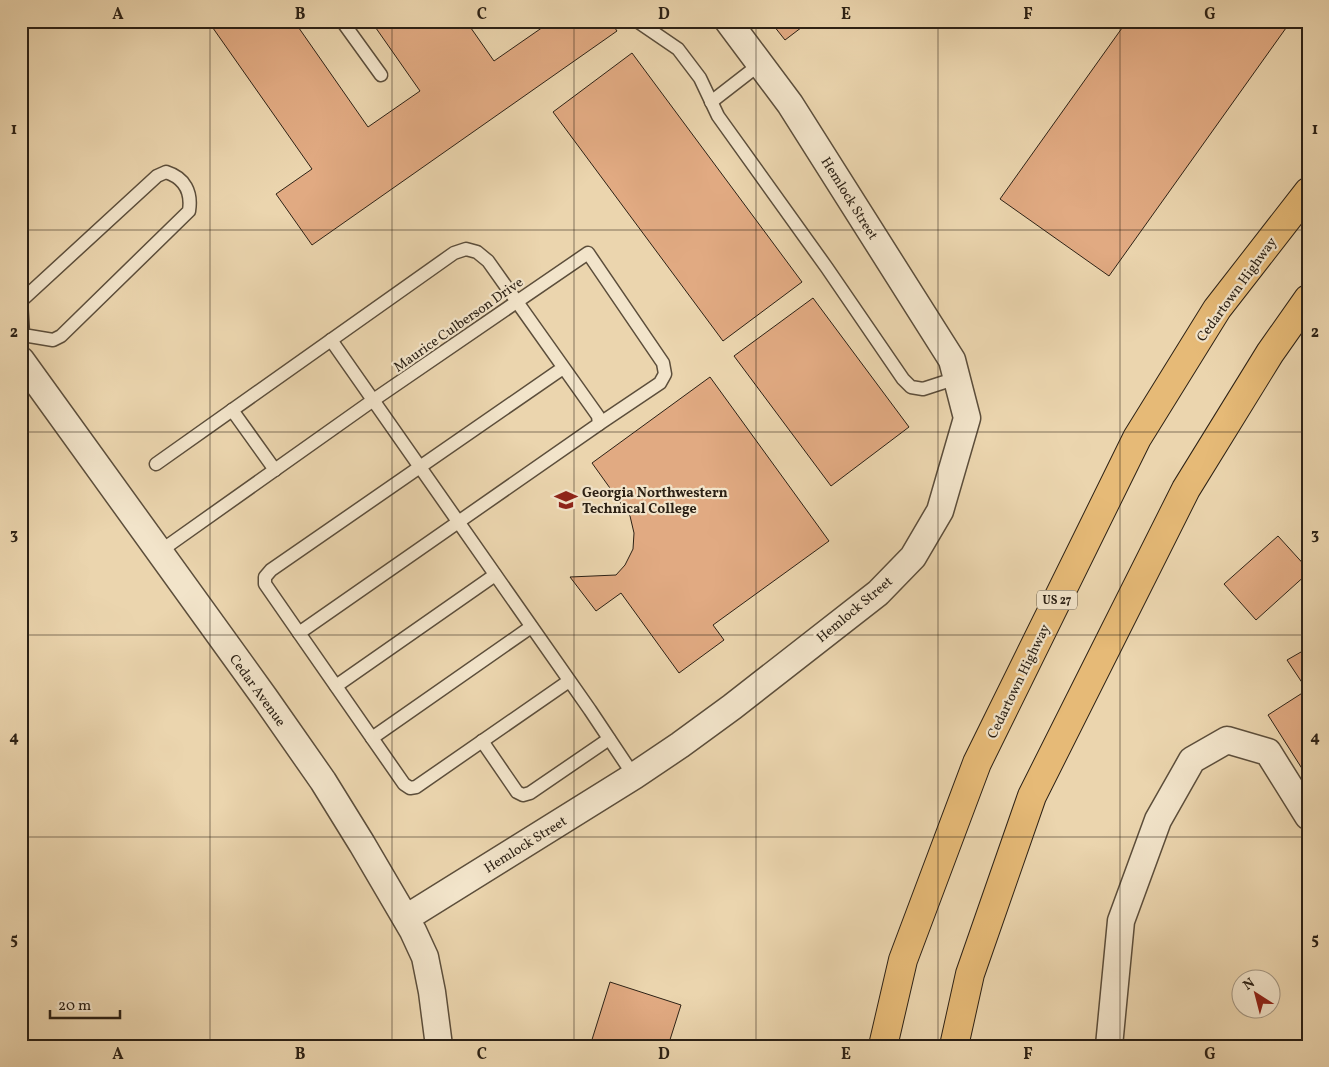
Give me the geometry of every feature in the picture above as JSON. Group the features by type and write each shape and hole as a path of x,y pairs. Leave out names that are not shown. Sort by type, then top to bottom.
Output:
{"highway":[{"name":"Cedartown Highway","path":"882,1046 903,960 977,763 1137,438 1218,309 1308,192"},
{"path":"954,1046 970,974 1032,796 1186,489 1270,352 1308,299"}],"street":[{"name":"Hemlock Street","path":"406,918 634,776 732,708 878,593 913,556 940,511 967,418 952,360 790,104 728,21"},
{"name":"Cedar Avenue","path":"22,344 159,552 323,781 406,918 425,957 439,1046"},
{"path":"1109,1046 1121,921 1158,820 1192,760 1227,740 1268,752 1308,816"}],"lane":[{"path":"342,21 380,76"},
{"path":"638,21 678,49 700,78 718,116 827,268 903,379 911,387 923,389 957,378"},
{"path":"711,102 760,64"},
{"path":"166,172 176,175 186,186 191,200 189,211 62,336 53,340 22,344 21,301 157,176 166,172"},
{"path":"156,464 454,253 466,249 477,252 488,261 598,416 599,424 299,633"},
{"name":"Maurice Culberson Drive","path":"159,552 372,401 588,253 664,364 665,374 660,383 599,424"},
{"path":"331,340 634,776"},
{"path":"563,368 271,570 265,576 264,584 404,784 410,788 416,787 569,681"},
{"path":"232,410 275,470"},
{"path":"336,686 495,575"},
{"path":"372,738 532,627"},
{"path":"482,741 517,792 523,795 530,794 609,738"}],"building":[{"path":"208,21 294,21 368,127 420,91 371,21 466,21 494,61 543,27 539,21 610,21 617,31 312,245 276,194 312,169"},
{"path":"770,21 810,21 785,40"},
{"path":"1127,21 1291,21 1109,276 1000,199"},
{"path":"632,53 802,282 723,341 553,112"},
{"path":"813,298 909,427 831,486 734,356"},
{"path":"710,377 829,541 713,625 724,640 679,673 621,593 596,611 570,577 616,575 625,565 633,549 634,533 630,516 592,463"},
{"path":"1278,536 1308,569 1308,573 1256,620 1224,584"},
{"path":"1308,648 1308,778 1268,715 1307,690 1287,660"},
{"path":"610,982 681,1005 668,1046 590,1046"}],"place":[{"name":"Georgia Northwestern Technical College","path":"566,500"}]}
